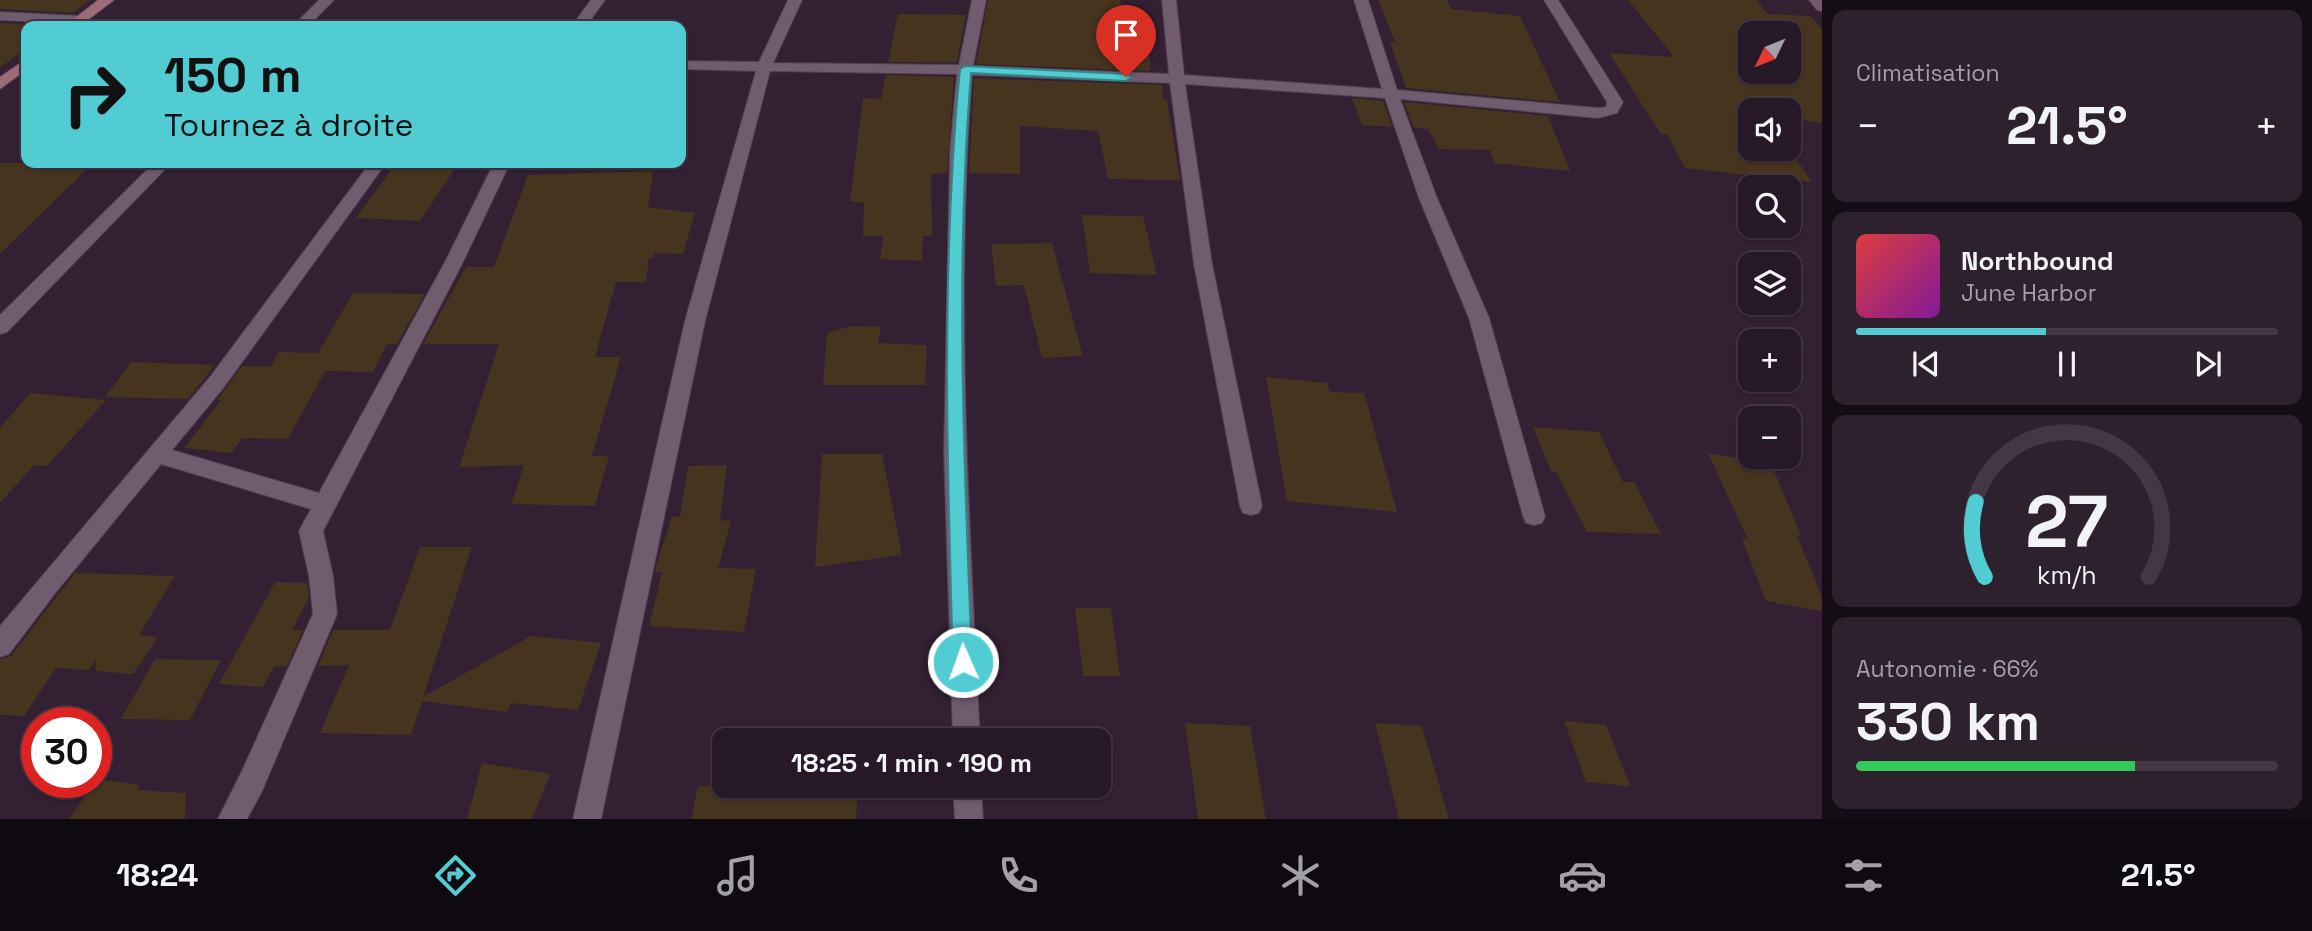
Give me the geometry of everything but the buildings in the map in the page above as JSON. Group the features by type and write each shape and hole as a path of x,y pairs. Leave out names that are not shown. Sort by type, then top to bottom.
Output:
{"street":[{"path":"80,21 107,0"},
{"path":"305,21 327,0"},
{"path":"583,21 598,0"},
{"path":"587,819 695,321 764,68 795,0"},
{"path":"966,728 955,453 958,150 965,69 979,0"},
{"path":"1169,0 1202,264 1251,506"},
{"path":"1361,0 1428,198 1479,318 1534,516"},
{"path":"686,65 965,69 1390,92 1598,113 1612,110 1615,102 1551,0"},
{"path":"1816,0 1822,7"},
{"path":"0,16 55,21"},
{"path":"0,85 21,67"},
{"path":"0,327 158,168"},
{"path":"0,646 47,585 159,455 217,382 374,168"},
{"path":"232,819 252,781 325,614 321,576 311,531 454,262 500,168"},
{"path":"159,455 324,504"},
{"path":"968,798 969,819"}],"route":[{"path":"963,662 955,453 958,150 965,69 1126,77"}]}
